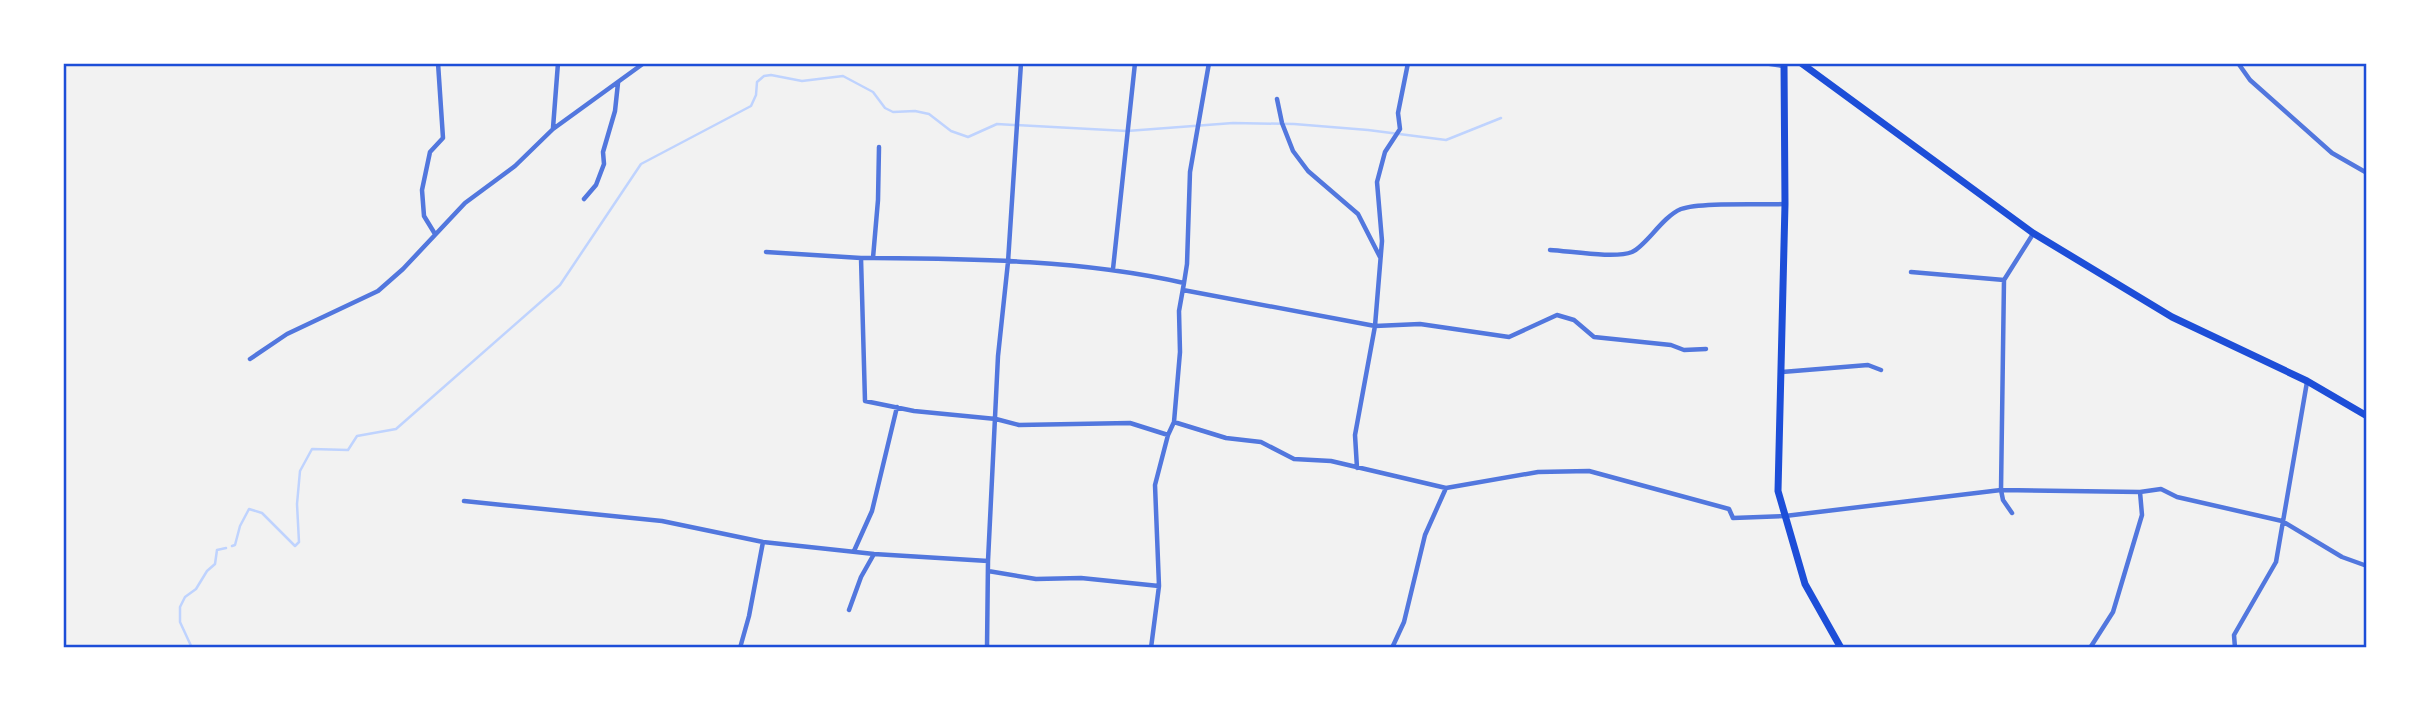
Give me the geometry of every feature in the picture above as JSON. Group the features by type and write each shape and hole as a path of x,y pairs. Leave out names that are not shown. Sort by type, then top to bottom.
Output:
{"main road":[{"path":"1801,63 2033,233 2172,317 2307,381 2367,416"},
{"path":"1784,65 1785,204 1778,491 1805,584 1841,648"}],"street":[{"path":"435,234 424,216 422,190 430,152 443,138 438,63"},
{"path":"553,129 558,63"},
{"path":"250,359 287,334 378,291 465,203 515,166 553,129 644,63"},
{"path":"987,648 988,561 998,356 1008,262 1020,63"},
{"path":"1113,269 1135,63"},
{"path":"1151,648 1159,586 1155,485 1174,422 1180,352 1179,311 1187,264 1190,172 1209,63"},
{"path":"1357,468 1355,435 1375,326 1381,258 1377,182 1384,152 1400,130 1398,113 1408,63"},
{"path":"1764,63 1784,65"},
{"path":"2238,63 2250,80 2332,153 2367,173"},
{"path":"584,199 596,185 604,164 603,152 617,104 618,82"},
{"path":"1277,99 1293,151 1308,171 1358,214 1381,258"},
{"path":"873,258 879,147"},
{"path":"1550,250 1615,255 1633,251 1681,209 1699,206 1785,204"},
{"path":"2012,513 2003,500 2001,490 2004,281 2033,233"},
{"path":"765,251 861,258 1071,264 1184,283"},
{"path":"861,258 865,401 996,419 1019,425 1130,423 1168,435"},
{"path":"1911,272 2004,281"},
{"path":"1183,290 1375,326 1420,324 1510,337 1557,314 1574,320 1594,337 1671,345 1684,350 1706,349"},
{"path":"1781,372 1868,365 1881,370"},
{"path":"2235,648 2234,635 2276,562 2307,381"},
{"path":"854,551 872,510 897,407"},
{"path":"1174,422 1226,438 1261,442 1294,459 1331,461 1446,488 1538,472 1590,471 1729,509 1733,518 1785,516 2001,490 2140,492 2161,489 2177,497 2282,521 2342,557 2367,566"},
{"path":"1392,648 1404,622 1425,535 1446,488"},
{"path":"2090,648 2113,612 2142,515 2140,492"},
{"path":"464,501 662,521 763,542 874,554 988,561"},
{"path":"740,648 763,542"},
{"path":"849,610 861,577 874,554"},
{"path":"988,571 1036,579 1081,578 1159,586"}],"waterway":[{"path":"232,546 235,545 240,526 249,509 262,513 295,546 299,542 297,504 300,471 312,449 348,450 357,436 396,429 560,285 641,164 751,106 756,95 757,82 764,76 802,81 843,76 873,92 885,108 893,112 915,111 929,114 951,131 968,137 997,124 1127,131 1233,123 1294,124 1446,140 1501,118"},
{"path":"192,648 180,622 180,607 185,597 196,589 207,571 215,564 217,550 226,548"}]}
